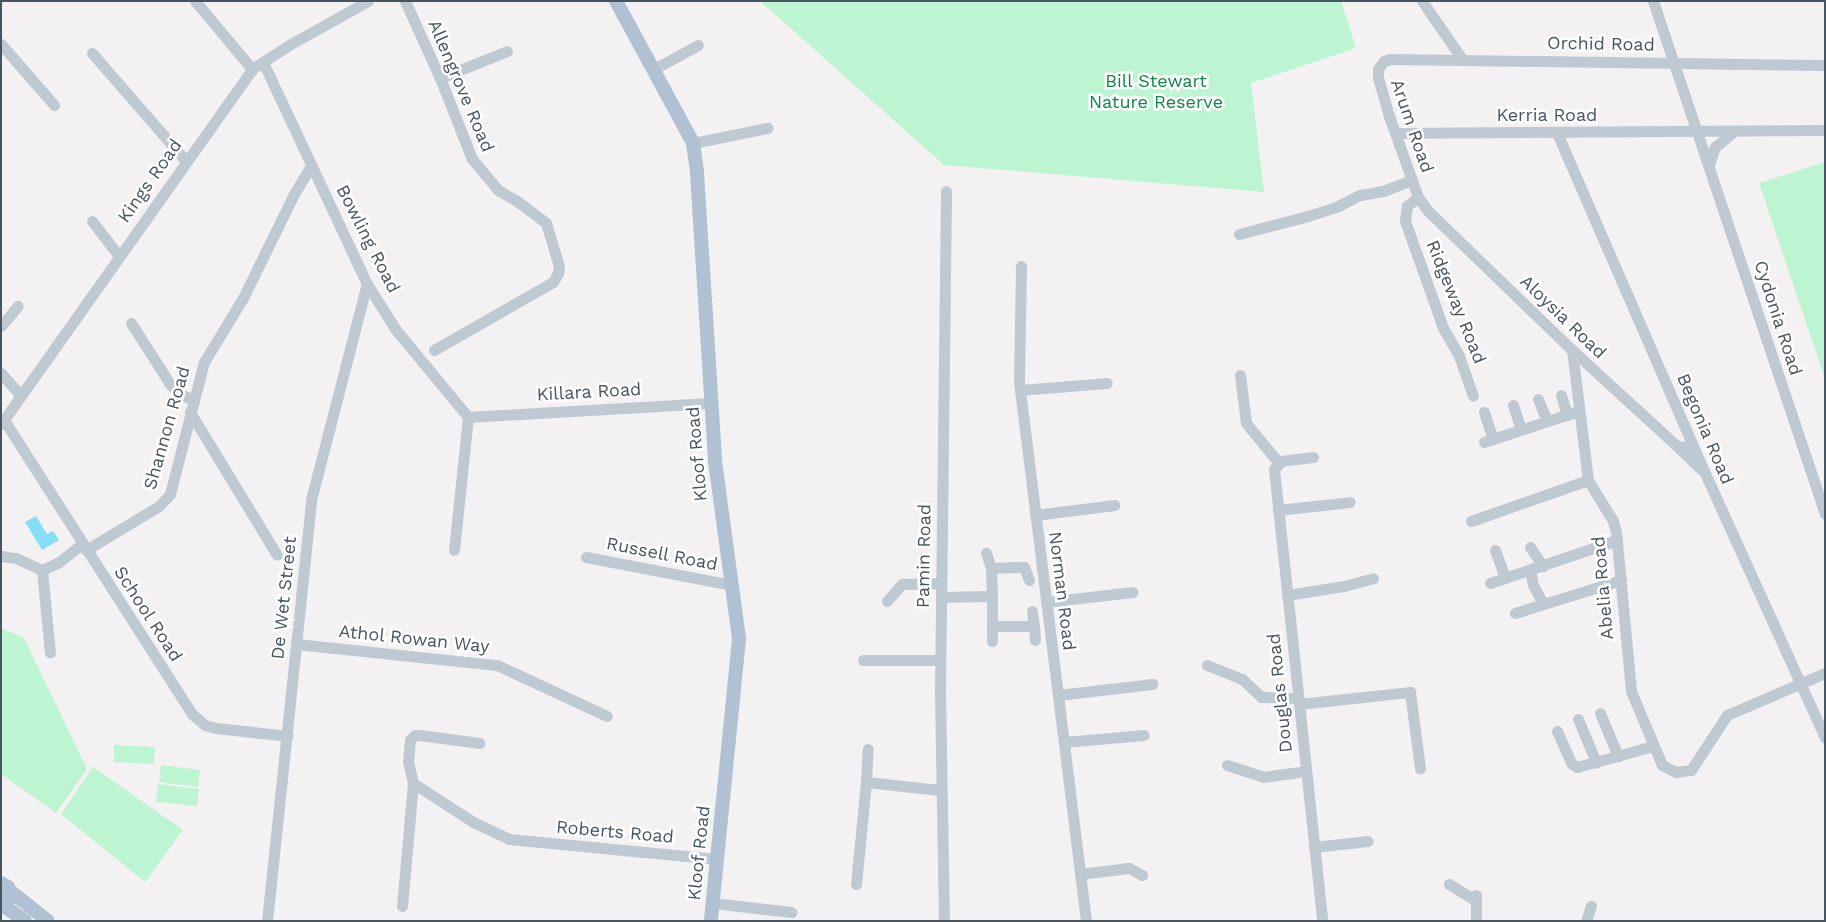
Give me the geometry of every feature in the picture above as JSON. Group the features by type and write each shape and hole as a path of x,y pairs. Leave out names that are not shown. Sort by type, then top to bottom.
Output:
{"main road":[{"name":"Kloof Road","path":"616,1 693,143 697,173 715,461 738,628 738,659 711,921"},
{"path":"6,887 7,901 1,904 25,921"},
{"path":"6,887 48,921"}],"street":[{"path":"196,1 252,69"},
{"name":"Kings Road","path":"3,422 252,69 368,1"},
{"name":"Allengrove Road","path":"405,1 440,78 472,159 498,190 518,201 546,223 559,266 558,273 553,282 434,350"},
{"path":"1422,1 1462,59"},
{"name":"Cydonia Road","path":"1653,1 1825,514"},
{"path":"1,44 54,106"},
{"path":"654,69 698,45"},
{"path":"440,78 507,50"},
{"path":"92,53 186,161"},
{"name":"Orchid Road","path":"1379,66 1390,59 1825,65"},
{"name":"Bowling Road","path":"263,62 367,284 396,330 468,416"},
{"name":"Arum Road","path":"1379,66 1378,78 1418,197"},
{"path":"693,143 767,128"},
{"name":"Kerria Road","path":"1396,133 1825,130"},
{"path":"1709,165 1715,147 1734,131"},
{"name":"Begonia Road","path":"1557,133 1704,471 1825,738"},
{"name":"Shannon Road","path":"42,570 153,510 168,498 177,470 204,362 243,298 311,166"},
{"path":"1239,234 1308,216 1338,206 1360,194 1383,191 1412,180"},
{"name":"Pamin Road","path":"944,921 940,790 940,660 946,191"},
{"name":"Aloysia Road","path":"1418,197 1428,211 1572,350 1704,471"},
{"name":"Ridgeway Road","path":"1418,197 1407,206 1405,221 1443,328 1459,356 1473,396"},
{"path":"92,221 119,256"},
{"name":"Norman Road","path":"1021,266 1020,390 1086,921"},
{"name":"De Wet Street","path":"268,921 312,496 367,284"},
{"path":"1,326 18,306"},
{"path":"131,323 170,384 180,394 193,400"},
{"name":"Abelia Road","path":"1572,350 1573,413 1588,480 1613,521 1617,540 1631,691 1662,764 1671,771 1684,772 1691,770 1727,716 1800,683"},
{"path":"1,372 21,396"},
{"path":"1240,374 1246,424 1278,462 1314,457"},
{"path":"1020,390 1107,383"},
{"path":"1484,412 1488,441 1573,413 1561,395"},
{"path":"1538,399 1547,422"},
{"name":"Killara Road","path":"468,416 712,403"},
{"path":"1512,405 1521,429"},
{"path":"190,412 277,555"},
{"path":"454,550 468,416"},
{"name":"School Road","path":"3,422 22,448 196,719 216,728 288,736"},
{"name":"School Road","path":"1,435 22,448"},
{"path":"1678,447 1693,446"},
{"name":"Douglas Road","path":"1278,462 1274,469 1322,921"},
{"path":"1471,521 1588,480"},
{"path":"1278,510 1350,502"},
{"path":"1035,515 1114,505"},
{"path":"1490,583 1617,540"},
{"path":"1530,546 1543,566"},
{"path":"1495,550 1505,578"},
{"path":"986,553 991,568 992,641"},
{"path":"1,556 16,558 42,570 50,653"},
{"name":"Russell Road","path":"586,557 732,585"},
{"path":"991,568 1024,567 1029,580"},
{"path":"1530,570 1533,585 1541,600"},
{"path":"1287,595 1334,588 1373,578"},
{"path":"1515,613 1621,580"},
{"path":"887,601 902,584 941,583"},
{"path":"1046,602 1132,592"},
{"path":"941,597 992,596"},
{"path":"1032,611 1035,640"},
{"path":"992,626 1034,626"},
{"name":"Athol Rowan Way","path":"296,644 497,665 607,716"},
{"path":"863,660 940,660"},
{"path":"1208,665 1242,678 1261,697 1298,701 1410,692 1420,768"},
{"path":"1800,683 1825,674"},
{"path":"1058,695 1152,684"},
{"path":"1600,713 1618,756"},
{"path":"1578,719 1596,762"},
{"path":"1557,731 1572,764 1577,767 1653,746"},
{"path":"402,906 413,783 407,756 410,740 412,736 420,734 479,742"},
{"path":"1064,742 1144,734"},
{"path":"856,884 868,749"},
{"path":"1227,765 1263,777 1306,771"},
{"path":"866,782 940,790"},
{"name":"Roberts Road","path":"413,783 473,822 509,839 717,859"},
{"path":"1314,847 1368,841"},
{"path":"1080,874 1129,868 1142,875"},
{"path":"1449,884 1476,898 1476,921"},
{"path":"713,904 791,912"},
{"path":"1586,921 1591,906"}],"green space":[{"name":"Bill Stewart Nature Reserve","path":"760,1 1341,1 1356,48 1251,83 1264,192 944,165"},
{"path":"1825,162 1825,379 1759,183"},
{"path":"1,628 24,638 87,769 56,813 1,774"},
{"path":"114,745 155,747 154,764 114,762"},
{"path":"161,765 200,770 198,787 159,782"},
{"path":"93,767 183,830 145,882 61,814"},
{"path":"158,784 199,789 197,806 156,802"}],"water":[{"path":"36,516 47,534 53,531 59,540 42,550 25,522"}]}
